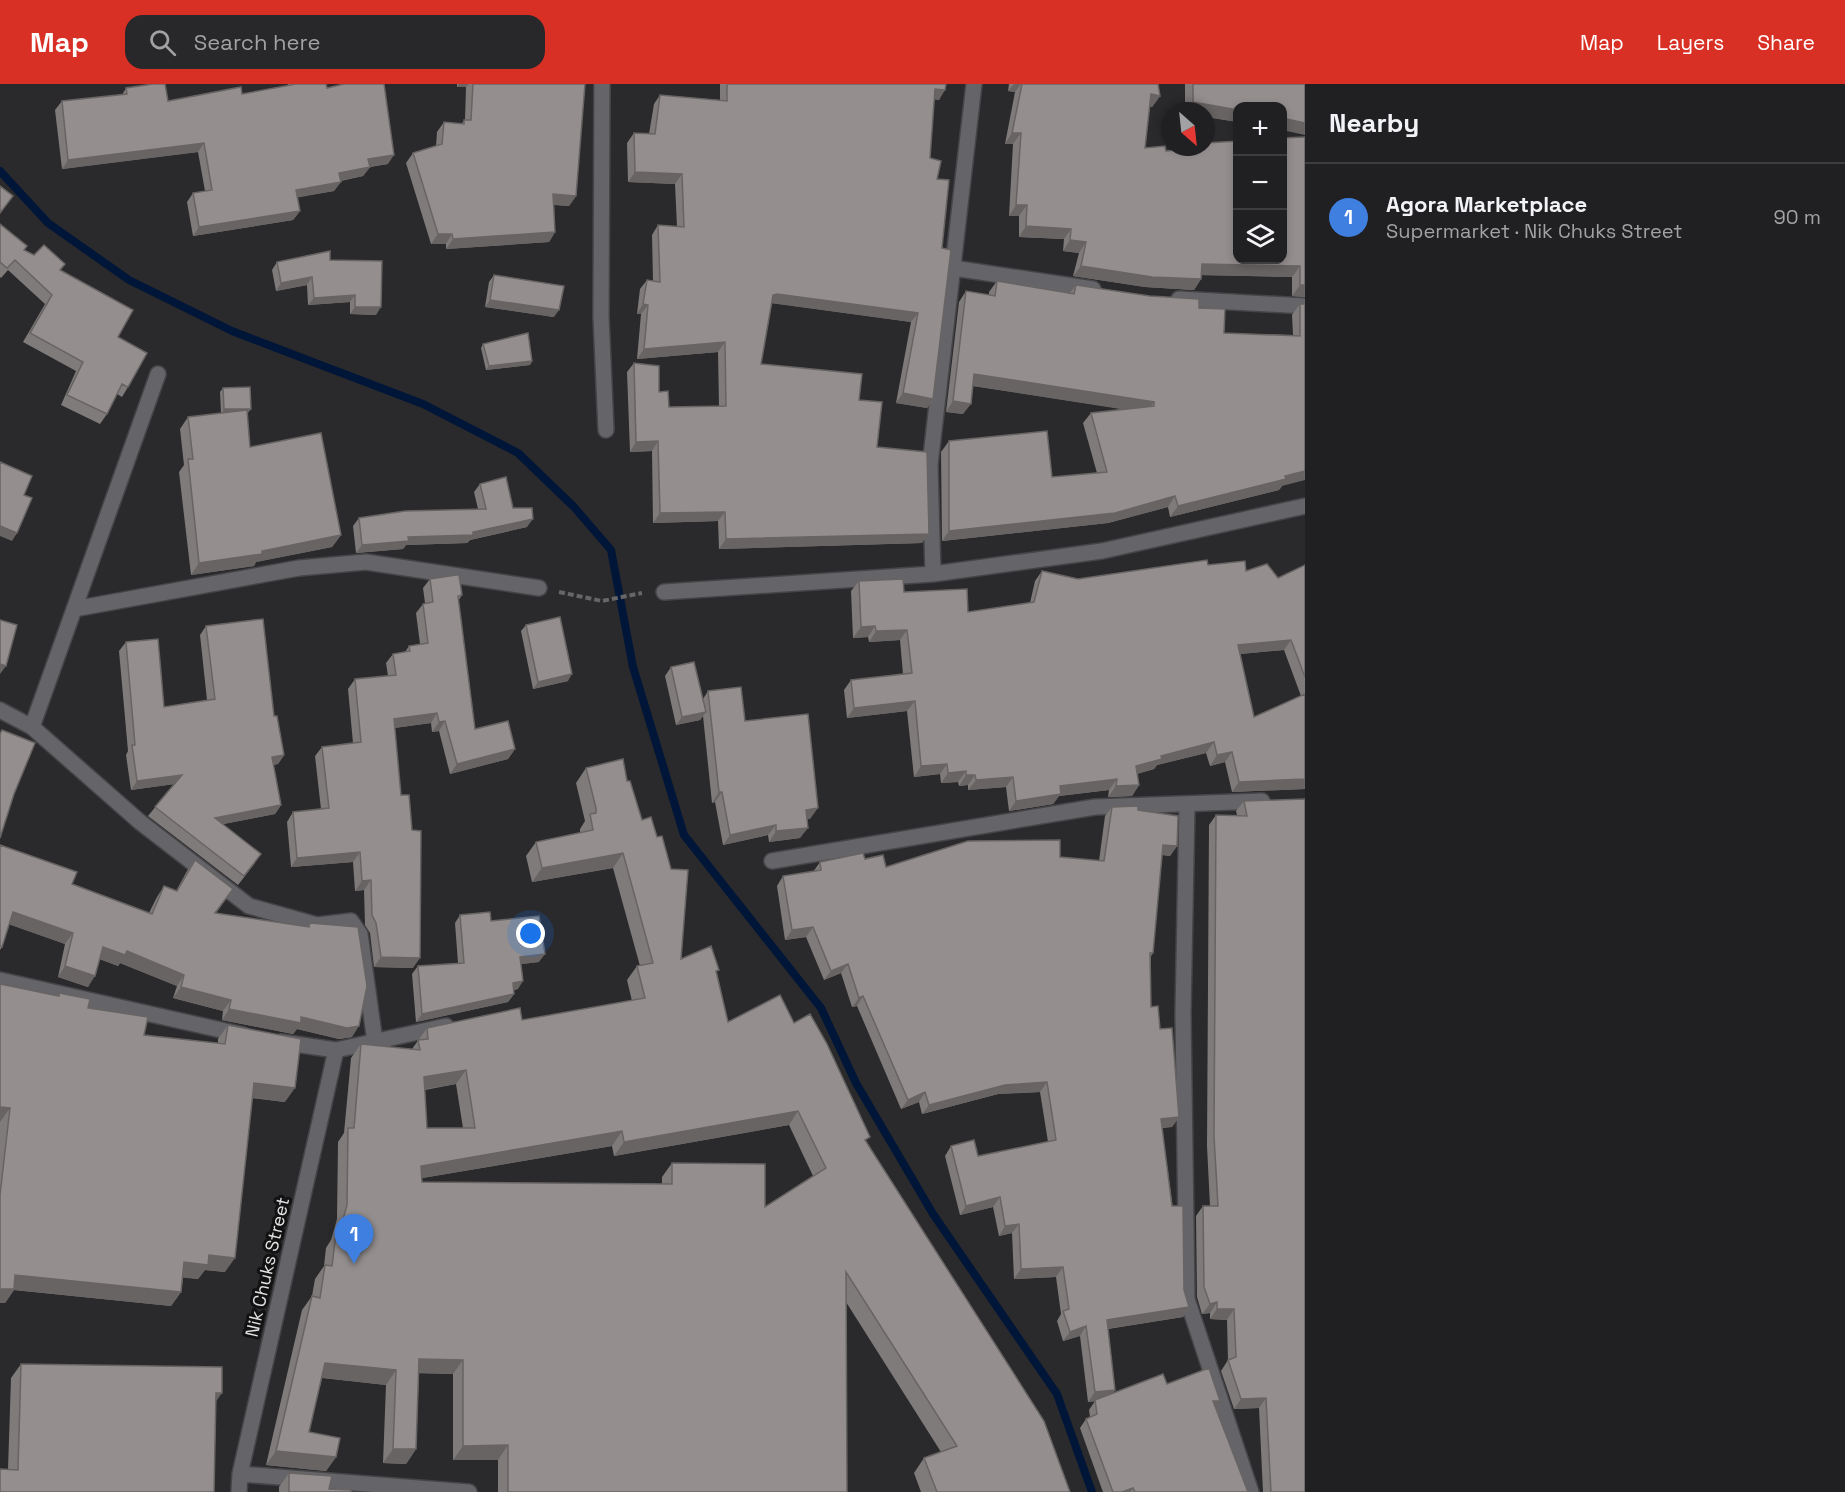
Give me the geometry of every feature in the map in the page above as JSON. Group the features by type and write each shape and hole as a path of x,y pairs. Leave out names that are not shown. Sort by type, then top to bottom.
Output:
{"street":[{"path":"602,84 601,317 606,430"},
{"path":"933,574 930,465 974,84"},
{"path":"953,268 1110,292"},
{"path":"1167,298 1305,306"},
{"path":"32,727 158,374"},
{"path":"664,592 933,574 1102,551 1305,506"},
{"path":"74,609 299,568 366,562 539,588"},
{"path":"0,710 32,727 140,822 249,906 317,925 351,921 360,934 375,1042"},
{"path":"772,861 1095,807 1281,800"},
{"path":"1187,804 1183,1014 1187,1299 1251,1492"},
{"path":"0,980 260,1038 336,1050 466,1022"},
{"name":"Nik Chuks Street","path":"239,1492 240,1474 336,1050"},
{"path":"240,1474 469,1492"}],"path":[{"path":"539,588 602,601 632,594"}],"building":[{"path":"165,84 168,101 241,87 242,94 296,84 326,84 327,88 344,84 384,84 394,155 368,159 370,167 339,173 341,182 296,190 300,211 199,227 193,193 212,190 204,143 68,160 62,101 127,94 126,88"},
{"path":"473,84 585,84 576,196 553,194 555,232 453,239 452,234 438,234 413,153 442,144 444,122 464,124 464,120 471,120"},
{"path":"727,84 946,84 945,90 935,89 930,158 941,161 937,179 949,180 942,248 951,250 933,399 903,393 918,313 773,295 761,364 862,374 859,400 882,402 877,447 927,452 929,534 726,539 725,512 660,513 658,441 636,442 634,363 659,366 659,392 668,391 669,407 726,406 725,342 644,349 648,305 643,304 647,280 660,282 658,225 684,227 682,174 635,172 634,133 655,134 660,95 727,101"},
{"path":"1022,84 1158,84 1160,96 1151,94 1145,148 1161,146 1161,156 1215,156 1215,142 1233,141 1233,264 1287,264 1287,138 1305,137 1305,285 1300,285 1300,266 1202,264 1201,279 1152,277 1081,266 1086,242 1070,240 1071,229 1026,226 1027,205 1016,205 1021,133 1012,133"},
{"path":"1193,84 1305,84 1305,123 1287,119 1287,102 1233,102 1233,109 1215,106 1215,102 1193,102"},
{"path":"0,186 13,196 0,213"},
{"path":"0,224 27,246 24,250 34,255 44,245 65,264 60,270 133,310 118,337 147,353 128,387 122,384 107,414 67,395 83,362 30,333 52,295 15,260 7,268 0,262"},
{"path":"330,251 330,260 382,261 381,307 355,307 355,295 314,298 312,277 281,283 277,262"},
{"path":"494,275 564,286 559,310 490,300"},
{"path":"997,281 1074,294 1076,285 1150,296 1199,299 1199,308 1225,309 1224,333 1300,336 1300,304 1305,304 1305,471 1285,476 1286,479 1178,506 1175,496 1115,513 949,531 949,441 1047,431 1052,477 1107,472 1091,413 1154,406 1154,402 974,374 971,404 953,401 966,291 995,296"},
{"path":"528,333 532,361 489,366 483,344"},
{"path":"250,387 251,409 224,409 223,388"},
{"path":"247,410 250,447 321,433 341,535 262,551 262,554 199,563 188,459 193,459 188,417"},
{"path":"0,462 32,476 24,495 32,498 17,533 0,526"},
{"path":"506,477 513,508 532,508 533,519 473,532 473,535 408,537 409,541 362,545 359,518 405,511 486,509 480,484"},
{"path":"1207,560 1208,565 1245,561 1246,571 1267,564 1278,578 1305,565 1305,677 1291,640 1238,645 1254,717 1305,694 1305,779 1239,782 1232,752 1217,755 1214,742 1161,756 1162,759 1136,766 1139,785 1116,786 1117,779 1060,786 1061,794 1016,801 1013,777 976,780 975,775 966,775 966,771 948,773 947,764 921,766 915,701 854,708 851,680 912,673 907,630 876,631 875,626 861,627 859,581 903,579 904,592 967,589 968,612 1034,602 1042,571 1078,579"},
{"path":"459,575 462,595 458,596 475,729 508,721 515,749 457,764 445,721 439,722 437,713 394,719 401,795 409,795 412,830 421,831 420,958 381,957 376,923 372,915 371,880 362,881 360,852 297,858 293,812 329,808 322,747 361,742 355,679 396,675 393,654 410,651 409,646 428,643 423,604 433,602 430,579"},
{"path":"560,617 572,674 538,682 526,625"},
{"path":"263,619 274,716 277,716 284,755 272,757 281,805 215,818 261,854 244,876 155,807 182,775 137,781 132,745 135,745 126,642 158,639 164,707 215,699 206,626"},
{"path":"0,620 17,625 6,666 0,664"},
{"path":"694,662 706,712 682,717 671,667"},
{"path":"741,687 745,721 808,714 818,808 806,810 808,828 776,831 776,825 730,835 722,792 719,792 708,691"},
{"path":"2,730 35,743 14,794 0,838 0,734"},
{"path":"623,759 627,781 630,781 642,820 651,817 657,837 662,836 671,869 688,870 681,959 711,946 719,970 716,971 728,1022 780,995 794,1023 810,1014 827,1044 870,1137 865,1140 1044,1421 1070,1492 937,1492 924,1458 957,1446 846,1272 847,1492 508,1492 508,1445 463,1446 463,1360 419,1359 416,1449 393,1449 396,1370 325,1363 309,1432 340,1438 336,1457 276,1451 312,1296 320,1298 325,1265 332,1266 336,1234 339,1234 347,1205 348,1128 354,1128 361,1044 420,1050 418,1040 428,1039 427,1028 520,1008 522,1020 645,998 637,966 653,963 623,853 542,868 536,842 593,830 590,814 596,813 596,808 586,768","holes":["466,1070 475,1128 427,1128 424,1077","798,1111 826,1168 765,1207 765,1164 672,1163 672,1184 422,1182 421,1166 622,1131 624,1142"]},
{"path":"1305,799 1305,1492 1271,1492 1266,1398 1241,1399 1228,1360 1236,1357 1234,1309 1217,1309 1217,1302 1210,1304 1204,1287 1203,1206 1218,1206 1214,1136 1216,815 1247,816 1244,801"},
{"path":"1138,806 1138,810 1178,816 1177,846 1163,845 1153,953 1150,953 1151,1007 1158,1006 1160,1029 1172,1028 1179,1117 1161,1119 1172,1206 1183,1206 1184,1290 1189,1307 1107,1320 1115,1390 1095,1392 1086,1326 1070,1332 1063,1311 1069,1309 1063,1267 1021,1269 1019,1224 1005,1226 1000,1197 966,1206 951,1146 974,1140 978,1156 1056,1140 1047,1082 1005,1085 929,1105 925,1092 908,1100 863,996 859,998 848,964 831,971 813,927 792,930 783,876 821,870 820,862 863,853 865,859 883,855 886,867 968,841 1060,840 1060,857 1104,861 1112,807"},
{"path":"0,845 77,872 72,884 152,914 164,886 177,891 195,860 233,889 215,913 309,927 310,923 358,927 367,986 359,1026 347,1028 301,1017 301,1023 229,1009 231,1000 181,987 184,975 127,951 125,955 103,947 95,976 65,966 73,933 13,912 2,947 0,946"},
{"path":"490,912 491,921 539,916 545,954 520,957 523,981 513,983 514,994 422,1014 418,966 464,963 460,915"},
{"path":"0,984 59,996 59,993 90,999 88,1008 148,1017 144,1035 225,1044 228,1025 301,1039 295,1088 254,1083 235,1258 209,1255 208,1265 184,1262 181,1292 15,1275 14,1289 0,1289 0,1195 10,1108 0,1107"},
{"path":"21,1364 222,1367 222,1393 216,1393 214,1492 0,1492 0,1469 18,1470"},
{"path":"1209,1368 1220,1401 1213,1401 1248,1492 1135,1492 1133,1488 1113,1492 1086,1419 1097,1414 1095,1400 1163,1374 1167,1384"},
{"path":"289,1473 332,1476 329,1489 351,1490 351,1492 289,1492"}],"waterway":[{"path":"0,171 48,223 129,280 232,331 423,404 518,453 574,507 611,550 633,667 684,835 821,1008 856,1083 933,1214 1057,1394 1092,1492"}],"place":[{"name":"Agora Marketplace","path":"354,1264"}]}
